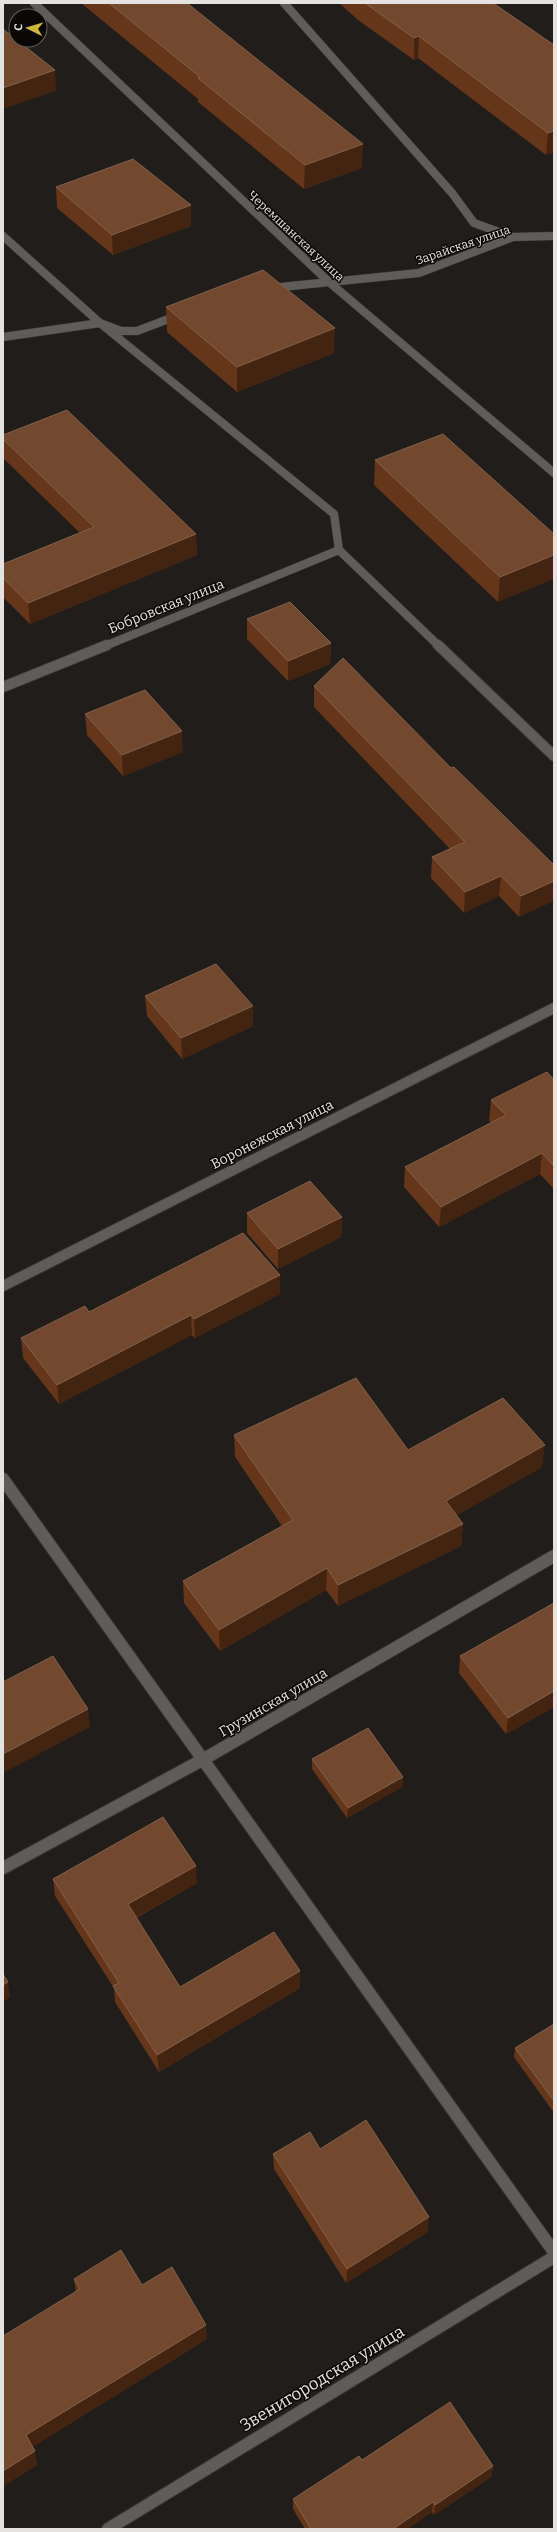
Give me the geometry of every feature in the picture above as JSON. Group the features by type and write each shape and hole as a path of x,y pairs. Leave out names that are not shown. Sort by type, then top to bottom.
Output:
{"street":[{"name":"Черемшанская улица","path":"34,3 329,282 554,472"},
{"path":"284,3 452,194 474,223 513,237"},
{"path":"3,236 100,323 334,514 339,550 554,756"},
{"name":"Зарайская улица","path":"262,289 419,273 513,237 554,236"},
{"path":"3,338 100,323 121,331 138,331 189,311"},
{"name":"Бобровская улица","path":"3,687 339,550"},
{"name":"Воронежская улица","path":"3,1286 554,1008"},
{"path":"3,1479 554,2252"},
{"name":"Грузинская улица","path":"3,1868 204,1759 554,1556"},
{"name":"Звенигородская улица","path":"108,2529 554,2257"}],"building":[{"path":"109,3 187,3 363,144 305,165"},
{"path":"365,3 493,3 554,45 554,131 548,133 419,36 414,38"},
{"path":"3,29 8,33 8,48 27,48 55,70 3,88"},
{"path":"133,159 191,205 112,235 56,187"},
{"path":"263,270 335,328 237,367 166,307"},
{"path":"67,410 196,534 28,603 3,578 3,564 94,527 3,439 3,435"},
{"path":"443,434 554,534 554,555 500,577 375,460"},
{"path":"290,602 331,643 288,661 247,619"},
{"path":"343,658 451,768 454,767 554,865 554,881 521,896 501,876 465,892 432,857 465,842 314,686"},
{"path":"145,690 182,731 122,755 85,714"},
{"path":"216,964 253,1006 181,1038 145,996"},
{"path":"547,1072 554,1080 554,1166 542,1153 441,1207 405,1167 506,1115 491,1100"},
{"path":"310,1181 342,1217 278,1249 247,1213"},
{"path":"243,1233 280,1275 194,1319 191,1315 57,1385 21,1338 85,1306 89,1312"},
{"path":"356,1378 408,1450 503,1398 545,1445 446,1501 463,1524 338,1585 327,1568 219,1630 183,1581 293,1520 234,1435"},
{"path":"554,1603 554,1691 508,1718 460,1656"},
{"path":"53,1656 88,1709 3,1754 3,1682"},
{"path":"368,1728 403,1777 348,1808 312,1759"},
{"path":"163,1817 196,1866 128,1904 180,1987 274,1932 300,1971 157,2055 113,1986 119,1983 53,1879"},
{"path":"3,1974 8,1982 3,1985"},
{"path":"554,2024 554,2101 515,2048"},
{"path":"366,2120 429,2217 347,2269 273,2154 310,2132 320,2149"},
{"path":"121,2250 142,2285 172,2267 206,2325 26,2435 35,2451 3,2471 3,2336 80,2289 74,2279"},
{"path":"450,2402 493,2466 435,2505 433,2502 393,2529 311,2529 293,2499 359,2456 362,2460"}]}
